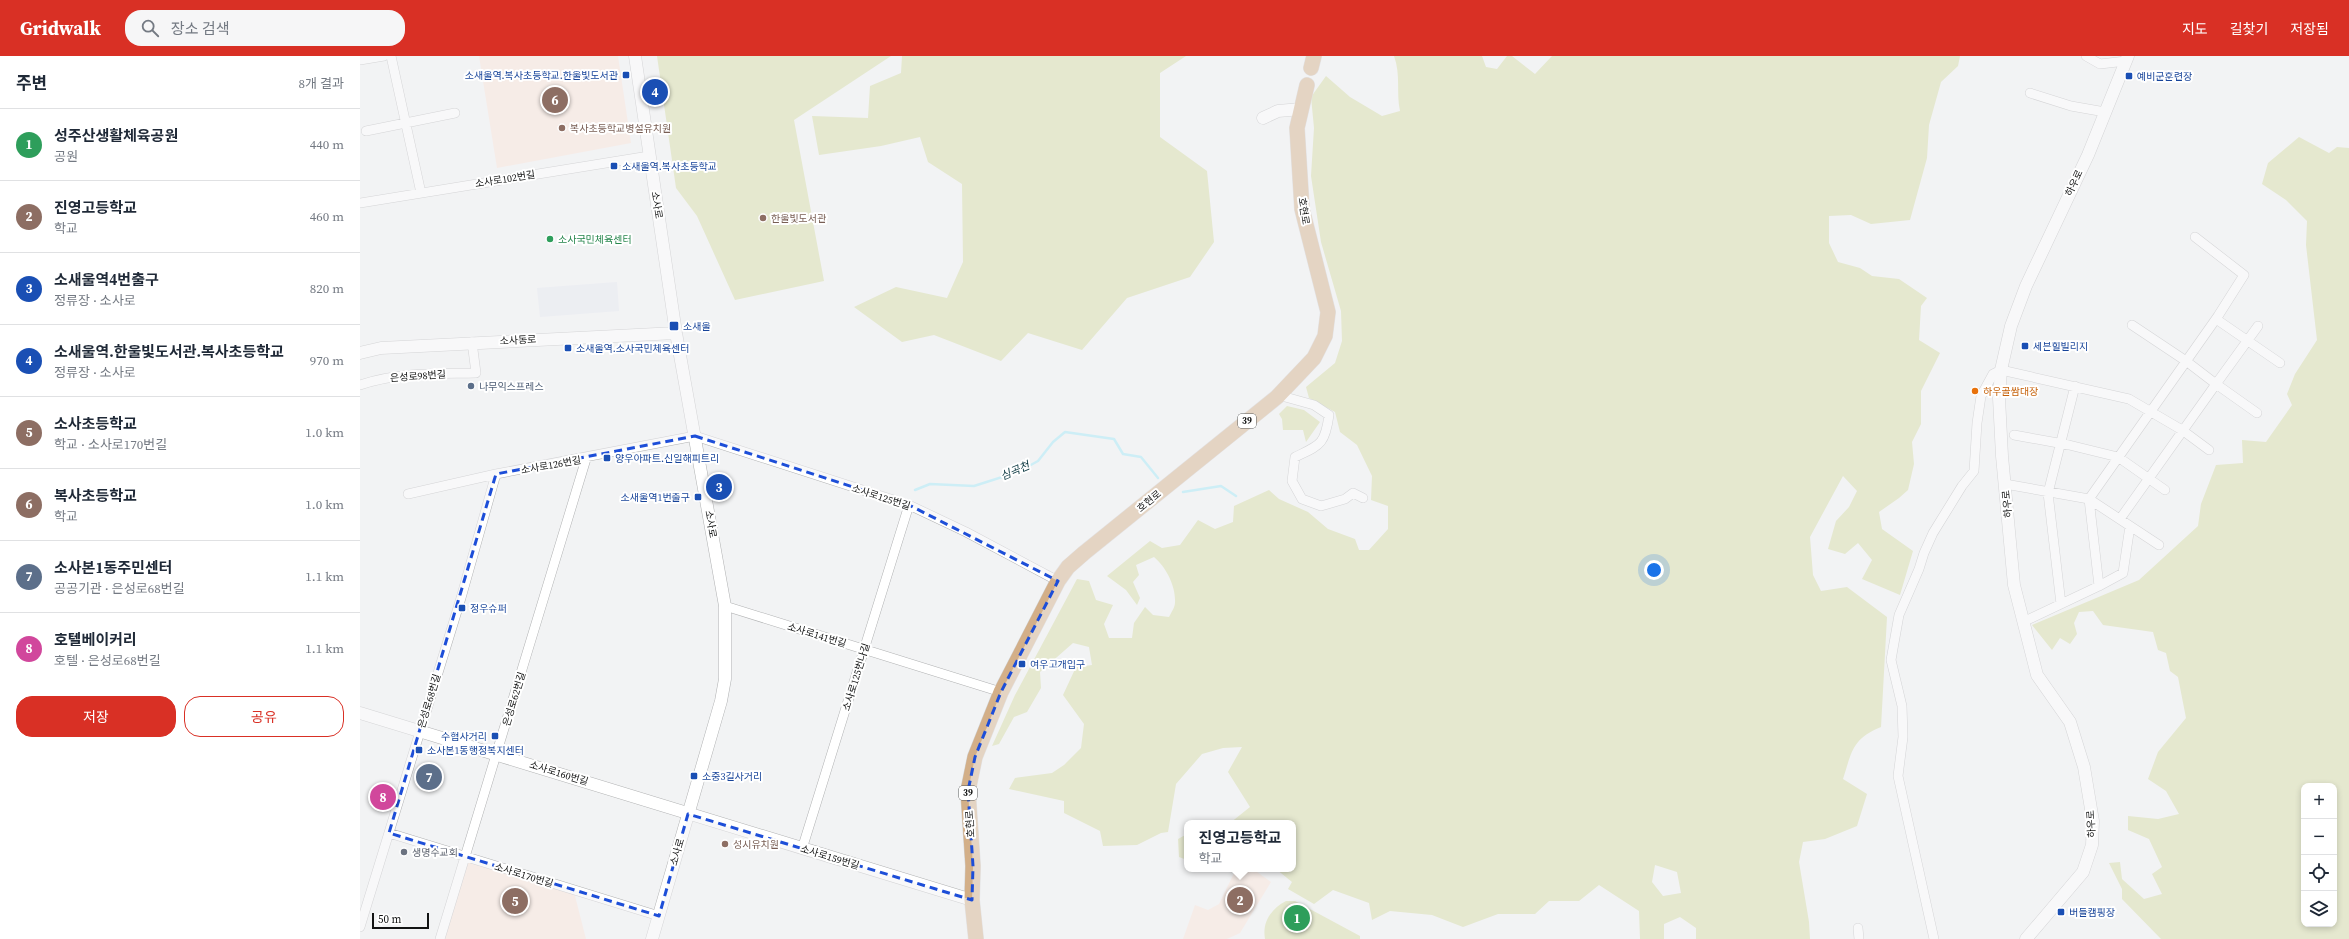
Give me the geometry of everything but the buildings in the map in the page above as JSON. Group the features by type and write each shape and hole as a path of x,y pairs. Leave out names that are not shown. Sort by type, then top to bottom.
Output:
{"main road":[{"name":"호현로","path":"976,939 972,900 973,866 968,792 975,757 1002,692 1058,581 1068,567 1084,553 1278,395 1314,358 1325,336 1328,312 1302,209 1297,128 1307,85"}],"street":[{"path":"360,60 384,56"},
{"path":"391,56 421,193"},
{"name":"소사로","path":"635,56 676,332 725,606 725,679 722,701 652,939"},
{"path":"2086,56 2100,64 2127,58"},
{"name":"하우로","path":"2026,939 2084,872 2092,845 2093,821 2084,767 2070,722 2037,675 2014,585 1999,398 2001,370 2011,326 2026,286 2088,155 2127,58"},
{"path":"2030,94 2071,106 2105,112"},
{"path":"1263,118 1278,111 1301,109"},
{"path":"366,131 455,113"},
{"name":"소사로102번길","path":"360,203 649,156"},
{"path":"2099,586 2090,499 2216,319 2244,275 2195,238"},
{"path":"2216,319 2280,363"},
{"path":"2132,325 2186,361 2257,413"},
{"path":"2120,519 2182,430 2258,326"},
{"name":"소사동로","path":"360,353 381,348 676,332"},
{"name":"은성로98번길","path":"360,385 378,379 411,375 476,373 472,342"},
{"path":"1934,939 1898,776 1902,737 1902,706 1891,660 1899,615 1919,569 1924,553 1933,533 1962,486 1974,471 1977,423 1981,396 1993,374 2001,370 2129,399 2182,430 2209,450"},
{"path":"2061,604 2048,493 2075,386"},
{"path":"1278,395 1314,404 1329,415 1326,435 1317,446 1295,457 1292,481 1302,499 1321,506 1345,499 1353,494 1363,498"},
{"path":"2014,435 2061,443 2118,457 2165,490"},
{"name":"소사로126번길","path":"408,494 496,474 586,459 695,436"},
{"name":"소사로125번길","path":"695,436 909,505 966,532 1058,581"},
{"name":"은성로62번길","path":"440,939 586,459"},
{"name":"은성로68번길","path":"360,927 461,598 496,474"},
{"path":"2005,484 2048,493 2090,499 2159,545"},
{"name":"소사로125번나길","path":"802,849 909,505"},
{"path":"2023,622 2123,574 2130,526"},
{"name":"소사로141번길","path":"725,606 1002,692"},
{"name":"소사로160번길","path":"360,713 688,814"},
{"name":"소사로159번길","path":"688,814 972,900"},
{"name":"소사로170번길","path":"389,833 659,916"},
{"path":"1858,928 1859,939"}],"highlighted area":[{"path":"695,436 909,505 1058,581 1001,692 975,757 968,791 973,866 972,900 688,814 659,916 389,833 496,474"}],"shaded area":[{"path":"479,56 618,56 631,143 497,168"},
{"path":"617,282 619,311 540,317 537,288"},
{"path":"467,860 574,892 586,939 442,939"},
{"path":"1235,872 1257,872 1271,882 1240,933 1227,939 1183,939 1195,905 1208,910 1219,904"}],"green space":[{"path":"657,56 891,56 794,120 824,281 735,300 697,216 676,188"},
{"path":"902,56 1186,56 1160,73 1160,137 1207,171 1214,242 1190,277 1127,298 1082,350 1028,333 1001,361 934,335 902,342 854,307 896,287 947,298 963,262 962,184 928,162 920,137 881,146 819,155 812,116 868,118 870,86 901,73"},
{"path":"1394,56 1482,56 1486,67 1497,69 1507,56 1512,56 1535,74 1552,56 1960,56 1958,66 1941,82 1929,125 1927,158 1910,220 1871,224 1851,215 1829,216 1829,243 1838,262 1860,268 1872,276 1899,279 1927,298 1921,306 1919,340 1940,353 1921,391 1921,424 1912,442 1914,464 1908,490 1879,512 1882,529 1913,551 1900,595 1862,579 1872,560 1858,543 1845,554 1828,549 1836,521 1849,507 1857,491 1843,476 1810,537 1813,575 1821,591 1847,587 1887,617 1881,727 1864,736 1854,747 1843,779 1867,794 1857,826 1825,839 1803,842 1799,862 1809,922 1810,939 1696,939 1696,928 1680,917 1664,924 1664,939 1640,939 1639,911 1599,885 1579,901 1549,901 1535,914 1498,914 1463,927 1432,915 1390,911 1372,920 1369,903 1333,890 1314,904 1288,889 1292,882 1280,872 1296,872 1296,820 1234,820 1250,807 1228,772 1242,747 1223,748 1202,754 1176,784 1168,832 1161,833 1137,845 1103,846 1100,831 1064,813 1064,801 1009,789 1015,778 1052,773 1064,765 1081,748 1084,724 1063,695 1076,667 1092,665 1089,647 1073,643 1040,672 1041,688 1027,712 1014,717 999,744 992,746 1015,695 1077,579 1089,581 1096,600 1113,605 1104,624 1109,638 1132,638 1134,623 1145,607 1153,615 1169,617 1175,603 1172,584 1166,571 1154,557 1136,565 1139,575 1133,582 1140,598 1137,605 1126,590 1107,576 1150,541 1162,548 1180,545 1198,520 1215,529 1233,522 1234,506 1269,490 1279,499 1308,512 1328,529 1355,539 1359,550 1369,550 1388,529 1388,506 1371,500 1372,476 1357,445 1340,432 1335,412 1309,398 1306,387 1335,363 1342,341 1341,311 1321,242 1311,176 1314,128 1311,97 1326,76 1350,97 1382,116 1400,111 1397,70","holes":["1655,865 1677,872 1681,893 1663,896 1652,882"]},
{"path":"2299,137 2329,153 2337,147 2349,148 2349,939 2161,939 2122,899 2122,889 2109,863 2120,862 2122,879 2144,899 2162,894 2152,874 2162,867 2149,839 2128,830 2128,816 2158,819 2179,814 2166,791 2148,779 2158,752 2186,718 2178,677 2170,671 2166,653 2158,650 2153,632 2103,625 2093,611 2079,612 2074,623 2077,634 2070,644 2060,638 2052,650 2032,625 2139,580 2198,526 2201,504 2216,465 2243,463 2242,440 2266,442 2292,405 2287,394 2295,374 2317,340 2306,245 2307,221 2286,200 2262,184 2268,163"},
{"path":"1287,406 1304,410 1320,422 1306,442 1303,430 1283,430 1282,419 1279,414"},
{"path":"1184,836 1184,859 1179,857 1178,839"},
{"path":"1286,901 1295,901 1360,936 1360,939 1265,939 1264,933 1266,922 1272,912"}],"waterway":[{"name":"심곡천","path":"915,490 930,484 974,486 1018,472 1038,461 1053,442 1065,432 1114,439 1123,454 1141,457 1158,478"},
{"name":"심곡천","path":"1183,492 1221,486 1236,496"}],"place":[{"name":"소새울역.복사초등학교.한울빛도서관","path":"626,75"},
{"name":"예비군훈련장","path":"2129,76"},
{"name":"소새울역.한울빛도서관.복사초등학교","path":"655,92"},
{"name":"복사초등학교","path":"555,100"},
{"name":"복사초등학교병설유치원","path":"562,128"},
{"name":"소새울역.복사초등학교","path":"614,166"},
{"name":"한울빛도서관","path":"763,218"},
{"name":"소사국민체육센터","path":"550,239"},
{"name":"소새울","path":"674,326"},
{"name":"세븐힐빌리지","path":"2025,346"},
{"name":"소새울역.소사국민체육센터","path":"568,348"},
{"name":"나무익스프레스","path":"471,386"},
{"name":"하우골쌈대장","path":"1975,391"},
{"name":"양우아파트.신일해피트리","path":"607,458"},
{"name":"소새울역4번출구","path":"719,487"},
{"name":"소새울역1번출구","path":"698,497"},
{"name":"정우슈퍼","path":"462,608"},
{"name":"여우고개입구","path":"1022,664"},
{"name":"수협사거리","path":"495,736"},
{"name":"소사본1동행정복지센터","path":"419,750"},
{"name":"소중3길사거리","path":"694,776"},
{"name":"소사본1동주민센터","path":"429,777"},
{"name":"호텔베이커리","path":"383,797"},
{"name":"성시유치원","path":"725,844"},
{"name":"생명수교회","path":"404,852"},
{"name":"진영고등학교","path":"1240,900"},
{"name":"소사초등학교","path":"515,901"},
{"name":"버들캠핑장","path":"2061,912"},
{"name":"성주산생활체육공원","path":"1297,918"}]}
